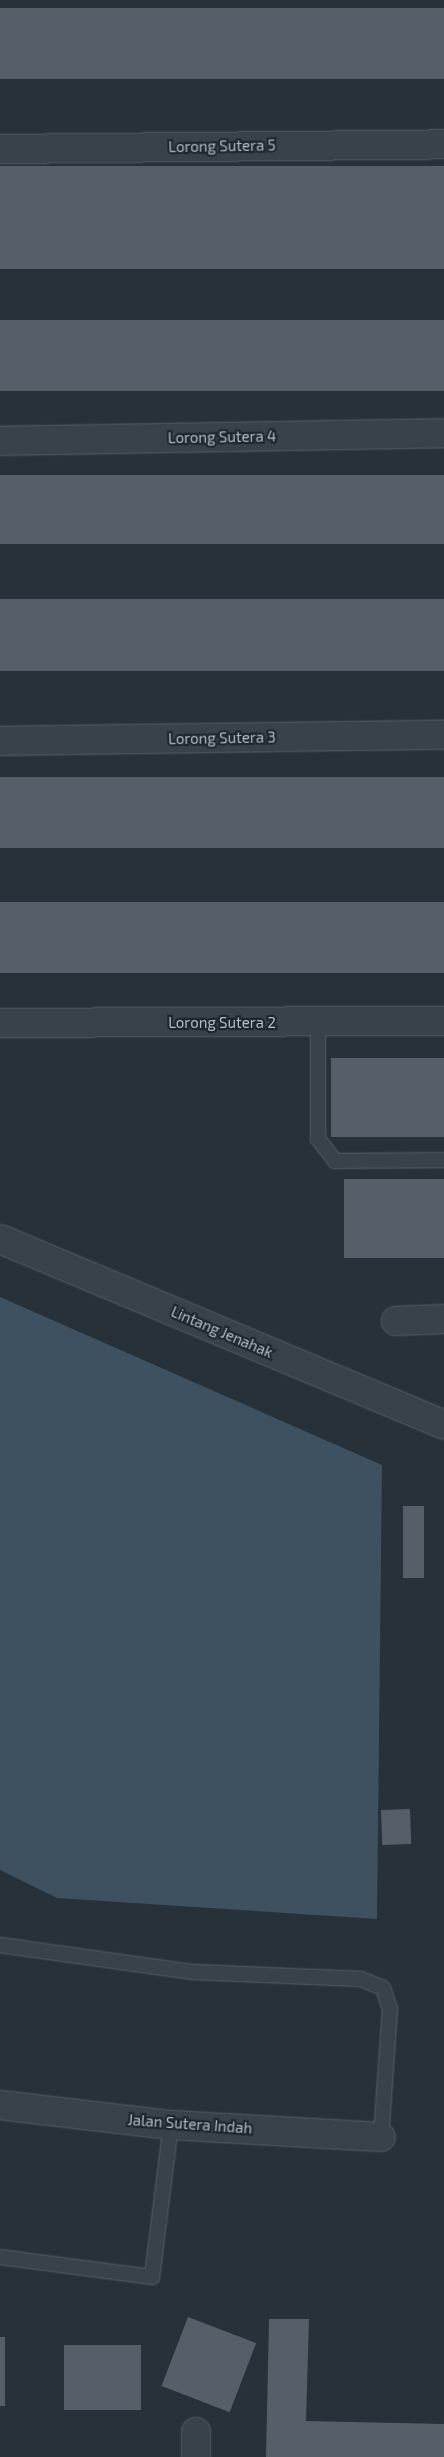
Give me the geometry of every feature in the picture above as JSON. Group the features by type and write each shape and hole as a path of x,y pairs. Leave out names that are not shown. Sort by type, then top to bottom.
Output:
{"street":[{"name":"Lorong Sutera 5","path":"0,149 444,144"},
{"name":"Lorong Sutera 4","path":"0,441 444,433"},
{"name":"Lorong Sutera 3","path":"0,741 444,735"},
{"name":"Lorong Sutera 2","path":"0,1023 444,1021"},
{"name":"Lintang Jenahak","path":"0,1240 444,1425"},
{"path":"396,1321 444,1319"},
{"name":"Jalan Sutera Indah","path":"0,2105 171,2125 381,2137"}],"lane":[{"path":"318,1023 318,1139 335,1161 444,1160"},
{"path":"0,1945 193,1972 361,1979 383,1988 390,2009 381,2137"},
{"path":"0,2257 152,2277 171,2125"}],"water":[{"path":"0,1297 382,1465 377,1919 57,1898 0,1870"}],"building":[{"path":"0,8 444,8 444,79 0,79"},
{"path":"0,166 444,166 444,269 0,269"},
{"path":"0,320 444,320 444,391 0,391"},
{"path":"0,475 444,475 444,544 0,544"},
{"path":"0,599 444,599 444,671 0,671"},
{"path":"0,777 444,777 444,848 0,848"},
{"path":"0,902 444,902 444,973 0,973"},
{"path":"331,1058 444,1058 444,1137 331,1137"},
{"path":"344,1179 444,1179 444,1258 344,1258"},
{"path":"403,1506 424,1506 424,1578 403,1578"},
{"path":"410,1809 411,1844 382,1845 381,1810"},
{"path":"188,2317 256,2343 230,2412 161,2386"},
{"path":"269,2319 309,2319 306,2421 444,2424 444,2457 266,2457"},
{"path":"0,2337 5,2337 5,2406 0,2406"},
{"path":"64,2345 141,2345 141,2410 64,2410"}]}
